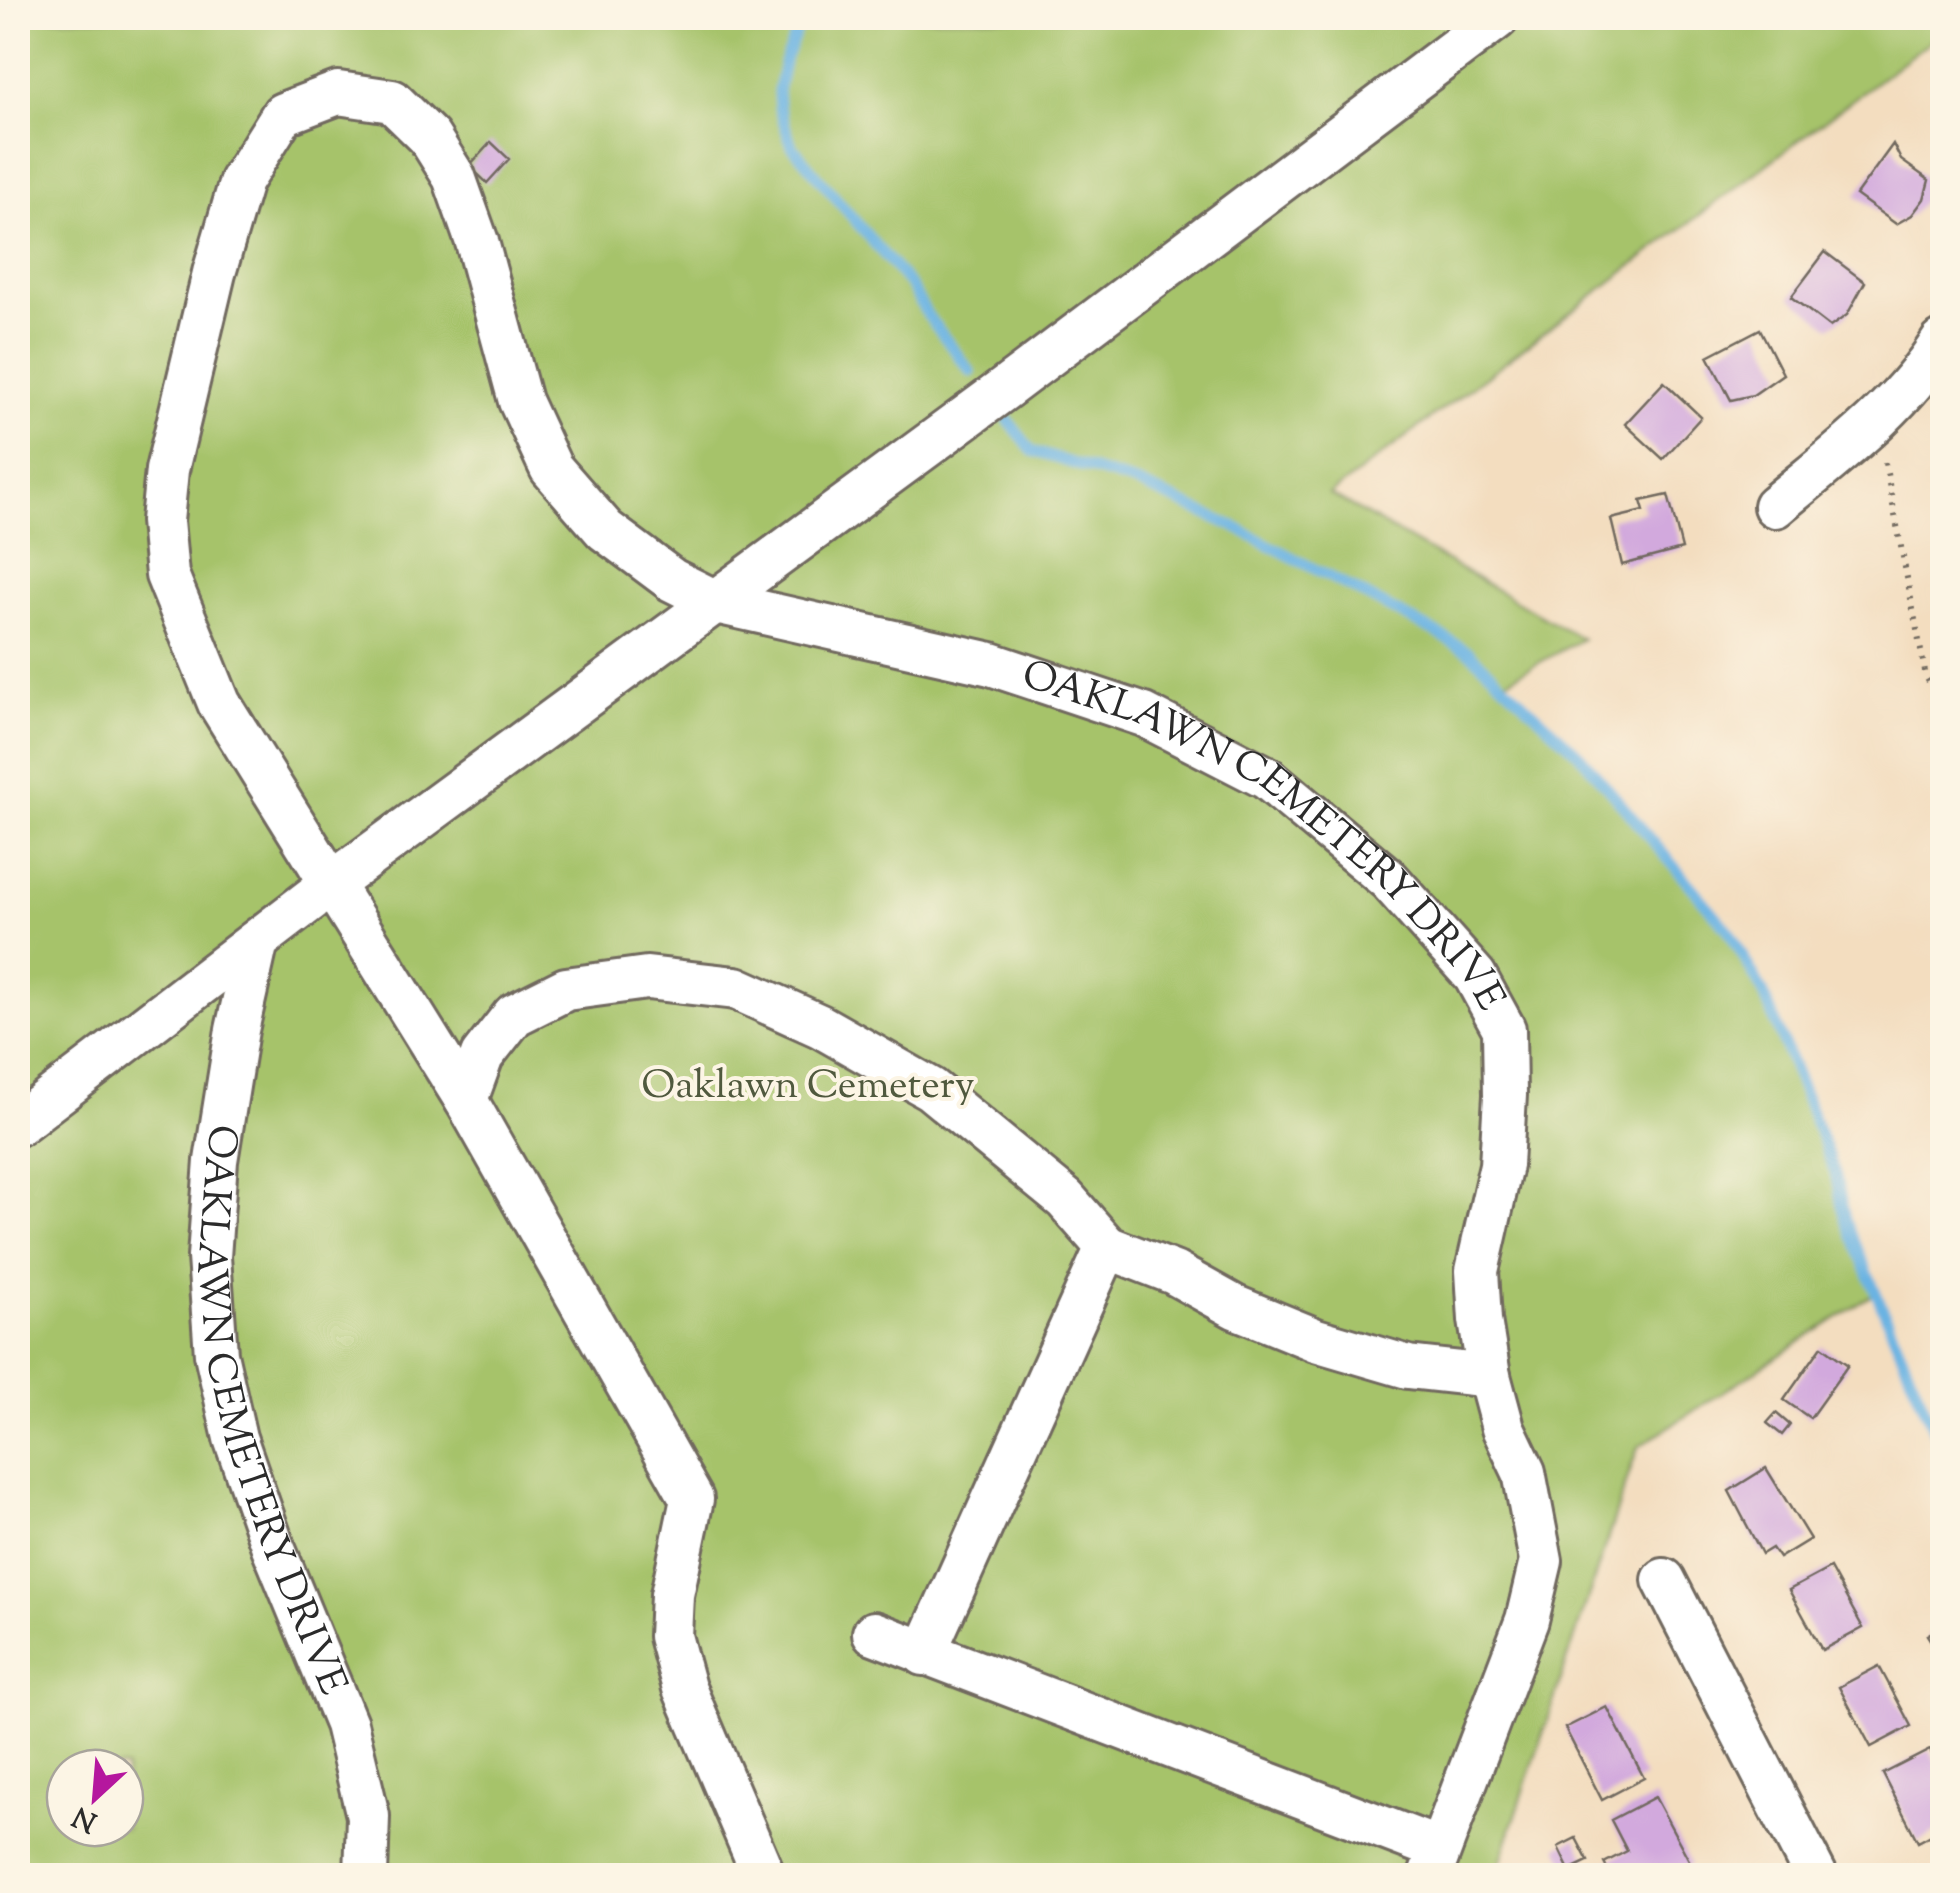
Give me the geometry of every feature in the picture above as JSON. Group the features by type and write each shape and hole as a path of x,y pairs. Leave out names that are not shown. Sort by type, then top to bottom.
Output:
{"street":[{"path":"18,1124 330,884 1003,390 1497,18"},
{"name":"OAKLAWN CEMETERY DRIVE","path":"764,1876 684,1688 670,1636 672,1594 692,1498 466,1100 219,703 167,575 162,522 167,470 214,274 241,181 283,114 338,93 392,101 429,137 454,177 477,242 520,402 551,468 605,530 672,580 716,602 990,664 1144,714 1267,778 1389,880 1475,976 1504,1029 1501,1166 1476,1271 1489,1376 1502,1428 1524,1472 1541,1561 1527,1620 1435,1862 874,1633"},
{"path":"1775,506 1887,412 1928,365 1942,342"},
{"name":"OAKLAWN CEMETERY DRIVE","path":"257,941 216,1161 208,1257 216,1354 235,1438 273,1547 346,1724 368,1816 366,1876"},
{"path":"466,1100 482,1056 514,1015 566,990 647,978 736,988 820,1026 931,1089 1064,1199 1108,1247 1316,1340 1408,1367 1489,1376"},
{"path":"924,1654 1108,1247"},
{"path":"1664,1580 1811,1874"}],"path":[{"path":"1884,457 1923,666 1942,703"}],"green space":[{"name":"Oaklawn Cemetery","path":"18,18 1942,18 1942,32 1330,494 1582,639 1502,683 1578,753 1729,931 1764,994 1835,1173 1845,1219 1877,1292 1638,1447 1496,1875 18,1875"}],"building":[{"path":"491,142 509,159 487,183 469,166"},
{"path":"1893,144 1901,160 1929,180 1924,199 1912,215 1896,224 1856,195"},
{"path":"1825,252 1865,282 1847,315 1830,327 1791,297"},
{"path":"1760,329 1783,374 1753,395 1731,400 1708,356"},
{"path":"1664,382 1701,417 1663,459 1625,424"},
{"path":"1668,495 1682,549 1622,565 1611,519 1644,511 1641,501"},
{"path":"1822,1346 1848,1365 1810,1418 1784,1400"},
{"path":"1776,1413 1790,1425 1782,1435 1767,1423"},
{"path":"1766,1468 1810,1539 1779,1558 1772,1548 1762,1554 1729,1491"},
{"path":"1830,1568 1863,1628 1822,1650 1789,1590"},
{"path":"1939,1628 1942,1645 1936,1649 1927,1635"},
{"path":"1879,1666 1911,1726 1871,1747 1839,1687"},
{"path":"1607,1707 1644,1778 1602,1800 1565,1728"},
{"path":"1930,1750 1942,1773 1942,1829 1918,1842 1883,1774"},
{"path":"1655,1797 1691,1864 1670,1876 1611,1876 1604,1863 1627,1851 1611,1820"},
{"path":"1576,1838 1588,1861 1569,1870 1558,1847"}],"waterway":[{"path":"802,18 784,62 778,91 779,108 792,146 911,287 971,372"},
{"path":"1008,420 1032,451 1139,484 1237,528 1442,636 1469,652 1578,753 1729,931 1764,994 1835,1173 1845,1219 1942,1449"}]}
